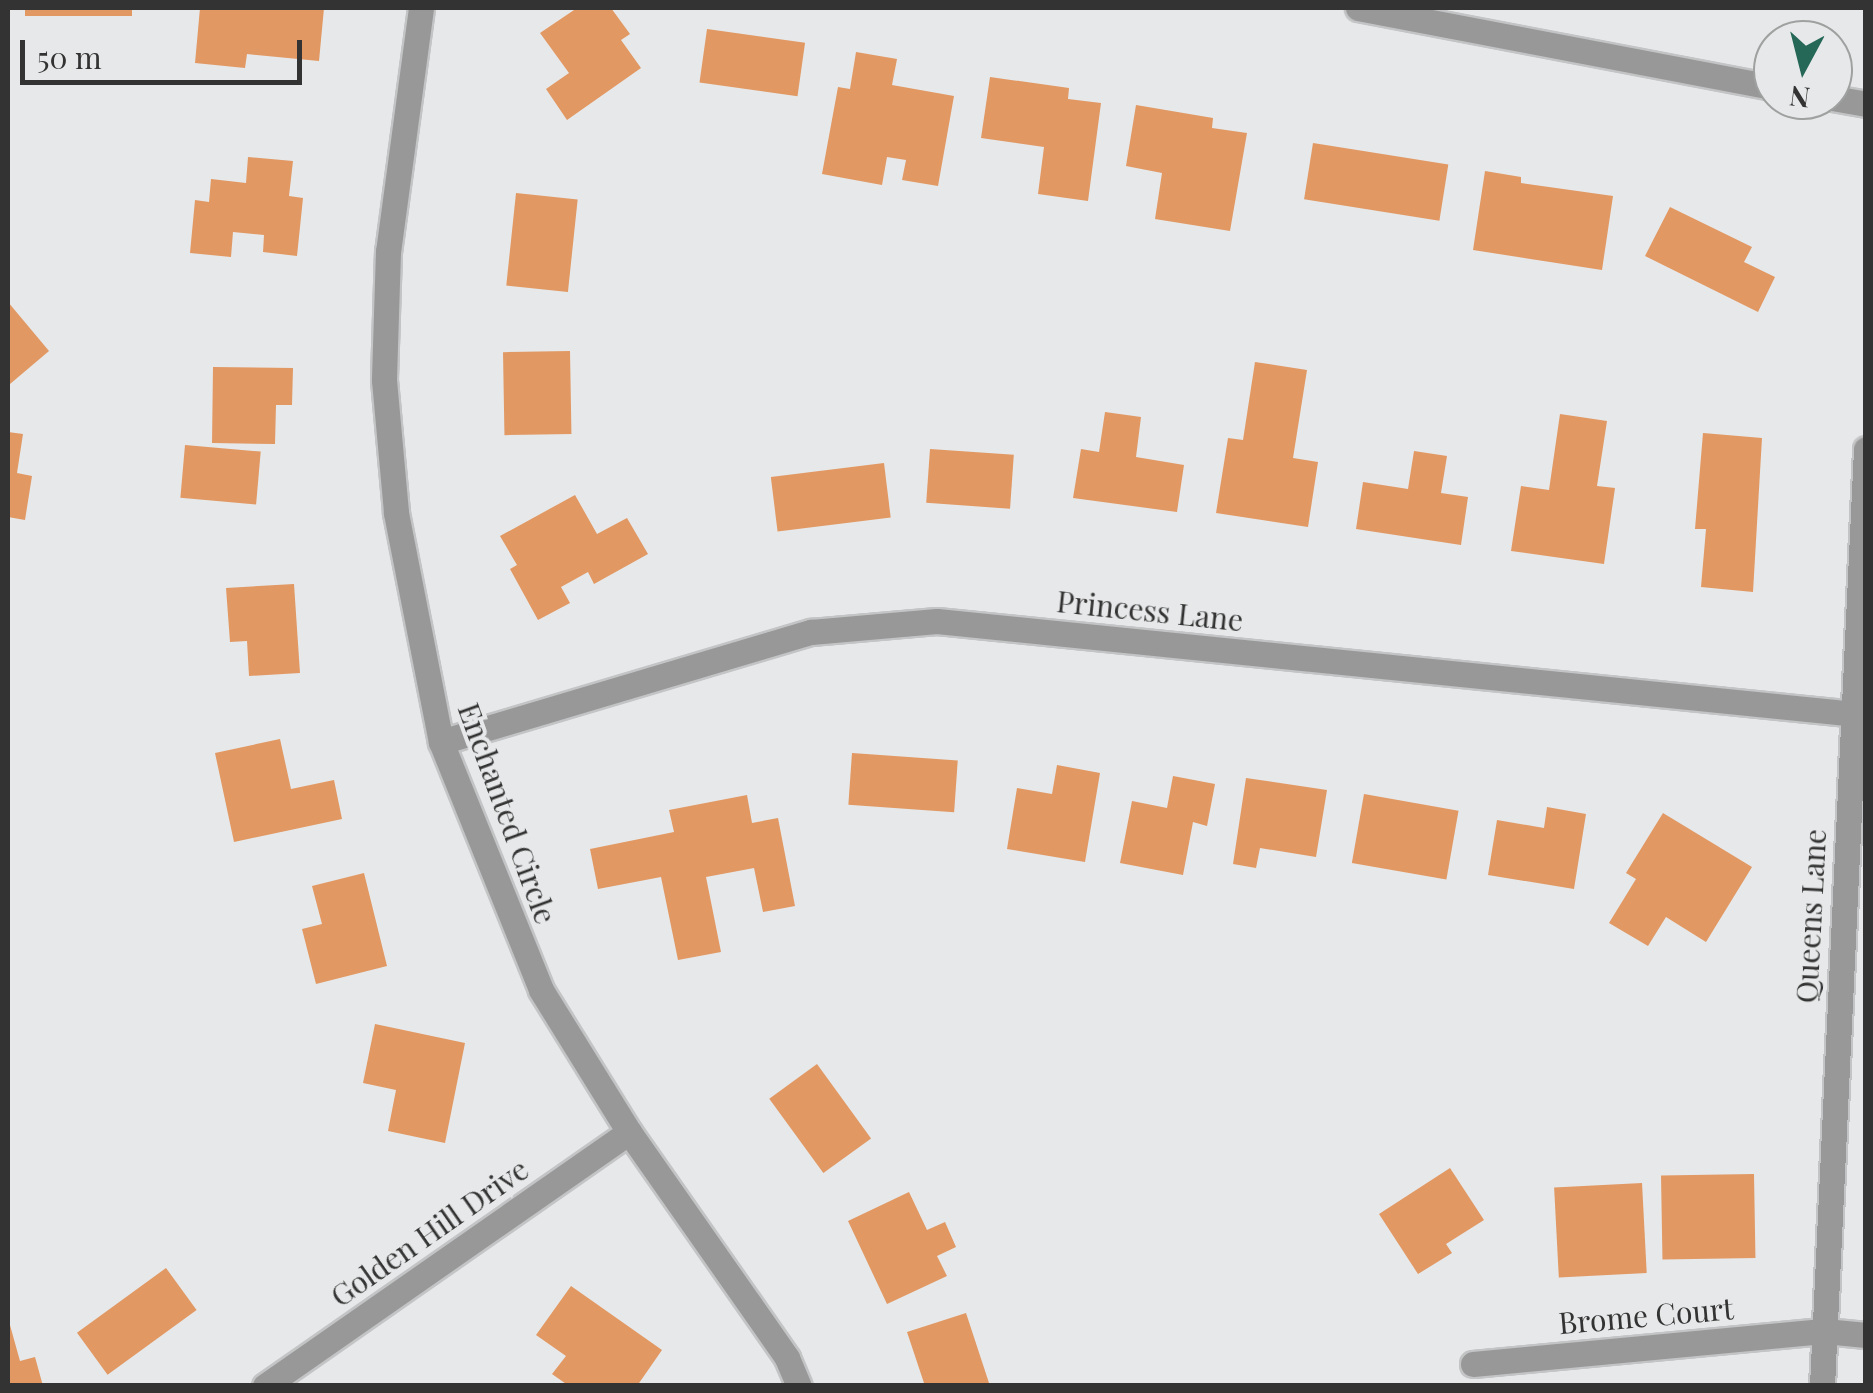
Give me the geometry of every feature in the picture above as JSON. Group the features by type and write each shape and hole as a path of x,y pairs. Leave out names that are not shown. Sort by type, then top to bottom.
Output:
{"street":[{"name":"Enchanted Circle","path":"421,8 388,251 384,380 396,514 441,742 541,990 629,1132 787,1358 799,1386"},
{"path":"1358,8 1753,82"},
{"name":"Queens Lane","path":"1822,1386 1860,714 1866,450"},
{"name":"Princess Lane","path":"441,742 811,632 936,621 1860,714"},
{"name":"Golden Hill Drive","path":"265,1386 629,1132"},
{"name":"Brome Court","path":"1473,1364 1824,1331 1866,1335"}],"building":[{"path":"25,8 132,8 132,16 25,16"},
{"path":"200,8 324,8 319,61 247,54 245,68 195,63"},
{"path":"577,8 611,8 630,34 621,40 641,68 567,120 546,89 569,73 540,33"},
{"path":"707,29 805,43 798,96 699,82"},
{"path":"856,52 897,59 892,85 954,96 938,186 902,180 906,160 887,157 882,185 822,174 838,87 850,89"},
{"path":"990,77 1069,88 1068,99 1101,103 1088,201 1038,194 1044,147 981,138"},
{"path":"1136,105 1213,118 1212,128 1247,133 1230,231 1155,219 1162,173 1126,166"},
{"path":"1313,143 1448,164 1439,221 1304,199"},
{"path":"248,157 293,161 289,196 303,198 297,256 263,252 264,235 233,232 231,257 190,253 195,200 209,202 211,179 246,183"},
{"path":"1485,171 1521,177 1521,183 1613,196 1602,270 1473,250"},
{"path":"516,193 578,199 568,292 506,285"},
{"path":"1670,207 1752,247 1744,262 1775,277 1758,312 1645,256"},
{"path":"8,302 49,351 10,384 8,381"},
{"path":"570,351 571,434 504,435 503,352"},
{"path":"1255,362 1307,370 1293,458 1318,462 1308,527 1216,513 1228,438 1243,440"},
{"path":"213,367 293,368 292,405 276,405 275,444 212,443"},
{"path":"1105,412 1141,417 1136,457 1184,465 1177,512 1073,498 1081,449 1099,452"},
{"path":"1560,414 1607,421 1597,486 1615,488 1604,564 1511,551 1521,486 1549,490"},
{"path":"8,432 23,434 17,473 32,476 25,520 8,517"},
{"path":"1703,433 1762,438 1753,592 1701,587 1706,529 1695,529"},
{"path":"185,445 261,452 256,504 180,498"},
{"path":"930,449 1014,455 1010,509 926,503"},
{"path":"1414,451 1447,456 1441,493 1468,497 1461,545 1356,529 1363,482 1408,489"},
{"path":"884,463 891,518 778,531 771,477"},
{"path":"575,495 597,534 627,518 648,554 594,584 588,572 561,587 570,603 538,620 510,569 517,565 500,536"},
{"path":"294,584 300,673 249,676 247,641 230,642 226,588"},
{"path":"280,739 291,789 334,780 342,819 234,842 215,753"},
{"path":"852,753 958,760 954,812 848,805"},
{"path":"1057,765 1100,773 1085,862 1007,849 1017,788 1052,794"},
{"path":"1173,776 1215,784 1207,826 1193,822 1183,875 1120,863 1132,801 1167,808"},
{"path":"1246,778 1327,790 1316,857 1260,848 1256,868 1233,864"},
{"path":"1364,794 1459,811 1446,880 1352,863"},
{"path":"747,795 752,823 778,818 795,906 763,912 754,868 706,877 721,952 678,960 661,877 598,889 590,849 674,832 669,810"},
{"path":"1547,807 1586,814 1574,889 1488,875 1497,820 1544,828"},
{"path":"1663,813 1752,867 1706,942 1666,917 1648,946 1609,923 1636,879 1626,873"},
{"path":"364,873 387,966 316,984 302,929 322,924 312,886"},
{"path":"375,1024 465,1043 445,1143 388,1131 396,1090 363,1083"},
{"path":"817,1064 871,1138 823,1173 769,1099"},
{"path":"1450,1168 1484,1220 1446,1244 1452,1253 1418,1274 1379,1214"},
{"path":"1754,1174 1755,1258 1662,1260 1661,1176"},
{"path":"1642,1183 1647,1273 1559,1277 1554,1188"},
{"path":"909,1192 927,1230 945,1222 956,1247 937,1256 947,1276 887,1304 848,1221"},
{"path":"166,1268 197,1310 108,1375 77,1333"},
{"path":"571,1286 662,1350 637,1386 569,1386 552,1374 566,1356 536,1335"},
{"path":"966,1313 990,1386 925,1386 907,1332"},
{"path":"8,1318 20,1361 35,1357 43,1386 8,1386"}]}
